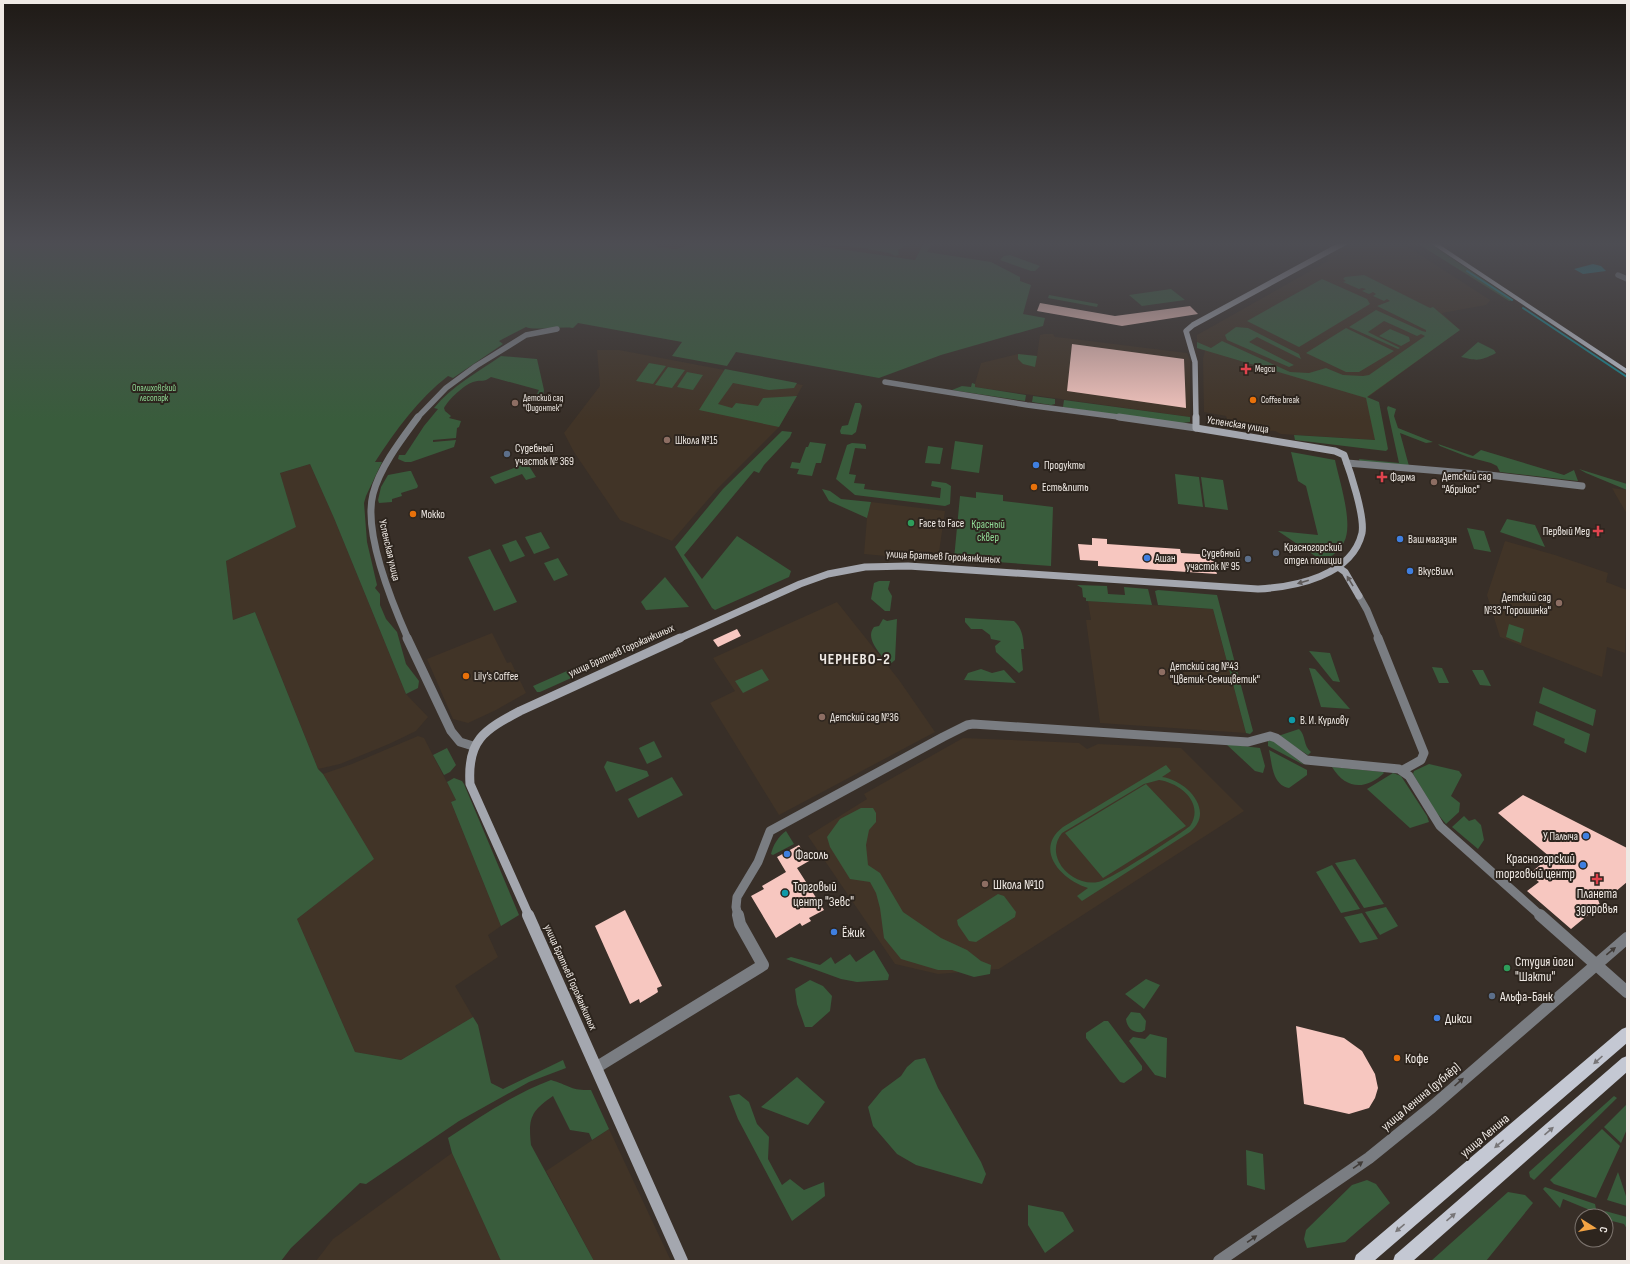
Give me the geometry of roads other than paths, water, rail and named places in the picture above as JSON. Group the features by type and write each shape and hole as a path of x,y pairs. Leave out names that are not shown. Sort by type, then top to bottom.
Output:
{"main road":[{"path":"1522,302 1627,372"},
{"path":"1531,302 1627,366"},
{"name":"улица Ленина","path":"1362,1261 1627,1034"},
{"path":"1400,1261 1627,1063"}],"street":[{"path":"1196,428 1195,362 1186,335 1188,328 1236,302"},
{"name":"Успенская улица","path":"474,746 464,744 456,740 401,622 383,576 378,556 373,532 371,509 372,496 382,472 402,439 427,407 443,390 526,335 557,329"},
{"name":"Успенская улица","path":"885,382 1027,405 1196,428 1336,451 1344,455 1347,463"},
{"path":"1347,463 1489,475 1582,486"},
{"name":"улица Братьев Горожанкиных","path":"682,1261 470,784 469,766 474,746 485,732 499,722 534,704 800,584 839,570 872,565 908,566 1265,589 1309,580 1338,567 1356,547 1362,531 1361,519 1347,463"},
{"path":"1338,567 1345,572 1367,610 1424,753 1421,760 1403,770"},
{"path":"597,1067 763,965 740,924 736,907 737,897 758,862 770,831 967,725 1248,742 1270,736 1306,760 1403,770 1409,776 1440,826 1627,992"},
{"name":"улица Ленина (дублёр)","path":"1219,1261 1369,1158 1432,1107 1595,964 1627,938"}],"waterway":[{"path":"1523,308 1627,377"}],"place":[{"name":"Медси","path":"1246,369"},
{"name":"Coffee break","path":"1253,400"},
{"name":"Детский сад \"Фидонтек\"","path":"515,403"},
{"name":"Школа №15","path":"667,440"},
{"name":"Судебный участок № 369","path":"507,454"},
{"name":"Продукты","path":"1036,465"},
{"name":"Фарма","path":"1382,477"},
{"name":"Детский сад \"Абрикос\"","path":"1434,482"},
{"name":"Есть&пить","path":"1034,487"},
{"name":"Мокко","path":"413,514"},
{"name":"Face to Face","path":"911,523"},
{"name":"Первый Мед","path":"1598,531"},
{"name":"Ваш магазин","path":"1400,539"},
{"name":"Красногорский отдел полиции","path":"1276,553"},
{"name":"Ашан","path":"1147,558"},
{"name":"Судебный участок № 95","path":"1248,559"},
{"name":"ВкусВилл","path":"1410,571"},
{"name":"Детский сад №33 \"Горошинка\"","path":"1559,603"},
{"name":"Детский сад №43 \"Цветик-Семицветик\"","path":"1162,672"},
{"name":"Lily’s Coffee","path":"466,676"},
{"name":"Детский сад №36","path":"822,717"},
{"name":"В. И. Курлову","path":"1292,720"},
{"name":"У Палыча","path":"1586,836"},
{"name":"Фасоль","path":"787,854"},
{"name":"Красногорский торговый центр","path":"1583,865"},
{"name":"Планета здоровья","path":"1597,879"},
{"name":"Школа №10","path":"985,884"},
{"name":"Торговый центр \"Зевс\"","path":"785,893"},
{"name":"Ёжик","path":"834,932"},
{"name":"Студия йоги \"Шакти\"","path":"1507,968"},
{"name":"Альфа-Банк","path":"1492,996"},
{"name":"Дикси","path":"1437,1018"},
{"name":"Кофе","path":"1397,1058"}],"district":[{"name":"ЧЕРНЕВО-2","path":"855,659"}],"park label":[{"name":"Опалиховский лесопарк","path":"154,394"},
{"name":"Красный сквер","path":"988,530"}]}
